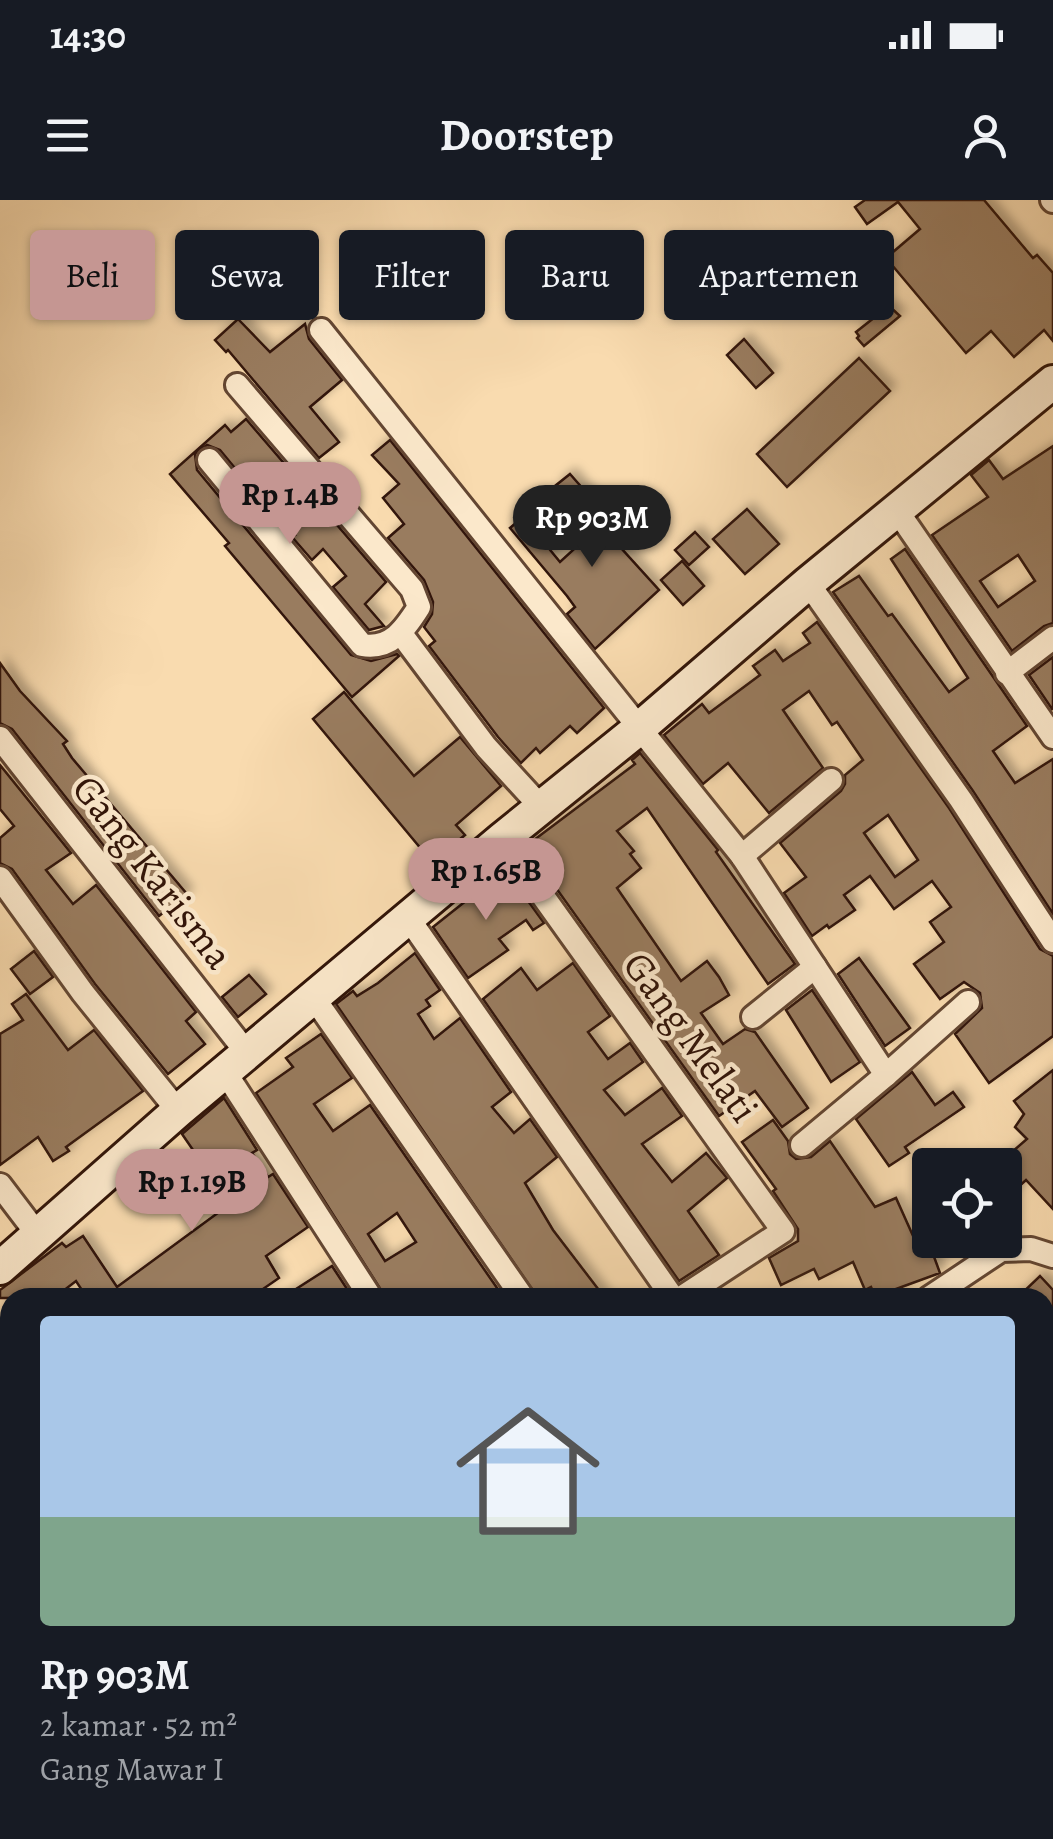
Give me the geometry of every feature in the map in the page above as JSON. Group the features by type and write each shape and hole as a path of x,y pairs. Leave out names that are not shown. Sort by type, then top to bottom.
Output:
{"main road":[{"path":"0,1268 178,1111 1053,382"}],"street":[{"path":"322,330 742,856 886,1075"},
{"path":"209,460 362,645 373,646 402,635 419,607 412,588 237,385"},
{"path":"898,512 1053,738"},
{"path":"808,583 1046,915 1053,941"},
{"path":"402,635 486,746 541,807"},
{"path":"1007,673 1053,638"},
{"name":"Gang Karisma","path":"0,738 236,1063 365,1288"},
{"path":"742,856 831,780"},
{"name":"Gang Melati","path":"502,839 783,1231 696,1288"},
{"path":"0,878 83,993 178,1111"},
{"path":"409,919 665,1288"},
{"path":"752,1018 815,967"},
{"path":"314,998 516,1288"},
{"path":"802,1145 968,1002"},
{"path":"0,1185 38,1235"},
{"path":"944,1288 1002,1250 1031,1249 1053,1256"}],"building":[{"path":"865,200 984,200 1033,258 1037,255 1053,273 1053,341 1044,330 1014,357 991,331 966,353 894,268 894,251 920,229 898,202 867,224 855,207"},
{"path":"894,311 900,316 864,346 856,332 871,320 894,320"},
{"path":"239,320 270,352 305,324 309,339 342,380 310,407 339,442 319,458 228,350 215,340"},
{"path":"744,339 773,373 756,388 727,355"},
{"path":"859,358 890,391 787,487 757,454"},
{"path":"246,419 386,582 365,604 384,626 369,630 333,587 346,576 323,549 312,560 220,450 207,445 195,454 197,470 351,655 371,661 399,656 352,697 170,474 225,425 231,432"},
{"path":"390,440 604,708 577,733 570,726 540,753 536,748 521,763 429,646 435,641 424,627 432,614 433,602 424,580 388,538 404,524 383,498 399,484 372,455"},
{"path":"1053,446 1053,623 1012,651 932,535 988,497 971,475 989,460 1003,479","holes":["1018,555 1035,581 998,607 980,581"]},
{"path":"570,474 620,531 612,538 659,590 595,649 567,614 575,607 510,528 523,517 560,562 595,530 555,486"},
{"path":"747,509 779,544 745,574 713,539"},
{"path":"695,532 709,547 689,565 675,550"},
{"path":"905,549 1027,726 993,751 1015,783 1053,759 1053,914 973,791 833,592 859,576 949,692 968,678 891,559"},
{"path":"682,561 704,586 683,605 661,580"},
{"path":"817,622 949,808 1040,949 1053,956 1053,1036 989,1083 955,1034 982,1008 980,993 964,982 940,999 914,964 944,942 930,922 951,907 932,881 894,909 870,876 844,895 855,910 812,936 784,893 806,877 780,843 841,791 845,775 863,760 809,691 783,710 823,768 769,813 728,763 703,784 664,735 702,704 709,713 760,675 753,666 775,650 783,661 810,643 803,633","holes":["888,815 918,860 895,877 864,833"]},
{"path":"1053,657 1053,708 1052,709 1029,675"},
{"path":"0,663 20,691 67,741 63,744 72,758 187,894 159,916 12,729 0,723"},
{"path":"344,692 414,776 460,737 501,786 456,825 465,835 432,862 313,719"},
{"path":"640,753 718,850 795,964 768,984 647,808 617,831 634,851 630,854 641,868 617,888 681,981 707,961 729,995 701,1013 723,1044 745,1029 755,1032 808,1108 782,1127 755,1091 719,1116 526,846 635,764 632,760"},
{"path":"0,765 71,853 46,870 73,904 96,885 196,1012 186,1021 205,1044 168,1074 95,984 12,869 0,863 0,838 14,826 0,809"},
{"path":"502,865 544,923 533,930 526,920 499,939 508,950 468,978 433,927 496,877 493,873"},
{"path":"34,951 53,977 30,994 11,969"},
{"path":"415,953 440,990 426,1000 430,1006 418,1014 434,1039 460,1018 511,1092 492,1107 514,1133 530,1119 557,1157 525,1183 553,1230 597,1288 531,1288 336,1004 353,991 357,996"},
{"path":"859,958 910,1028 885,1046 838,974"},
{"path":"573,963 610,1016 588,1032 608,1059 630,1043 643,1062 604,1090 625,1115 662,1088 682,1116 642,1144 672,1182 706,1153 727,1178 688,1211 719,1255 679,1281 483,999 521,968 537,990"},
{"path":"249,975 266,994 238,1017 222,997"},
{"path":"812,990 860,1062 831,1082 786,1010"},
{"path":"26,994 68,1050 94,1030 143,1091 66,1147 69,1151 53,1161 38,1137 0,1165 0,1034 23,1020 12,1004"},
{"path":"321,1034 352,1078 314,1104 333,1131 370,1105 497,1288 380,1288 256,1093 293,1067 286,1058","holes":["397,1213 416,1242 385,1261 368,1234"]},
{"path":"1053,1070 1053,1209 1026,1180 1022,1184 1022,1148 1017,1148 1027,1139 1015,1127 1024,1114 1014,1101"},
{"path":"912,1072 935,1105 953,1092 964,1107 905,1147 909,1153 889,1166 856,1119"},
{"path":"224,1098 257,1150 252,1153 268,1177 273,1174 308,1227 266,1256 279,1278 264,1288 81,1288 76,1281 67,1288 3,1288 62,1243 66,1247 83,1236 117,1287 230,1204 182,1134"},
{"path":"773,1120 796,1159 811,1157 830,1141 875,1207 896,1198 912,1234 912,1258 934,1258 940,1273 899,1288 864,1288 853,1262 819,1279 814,1269 781,1285 769,1258 798,1241 798,1229 773,1191 776,1189 742,1142"},
{"path":"332,1266 346,1288 298,1288"},
{"path":"1040,1276 1051,1288 1027,1288"}]}
